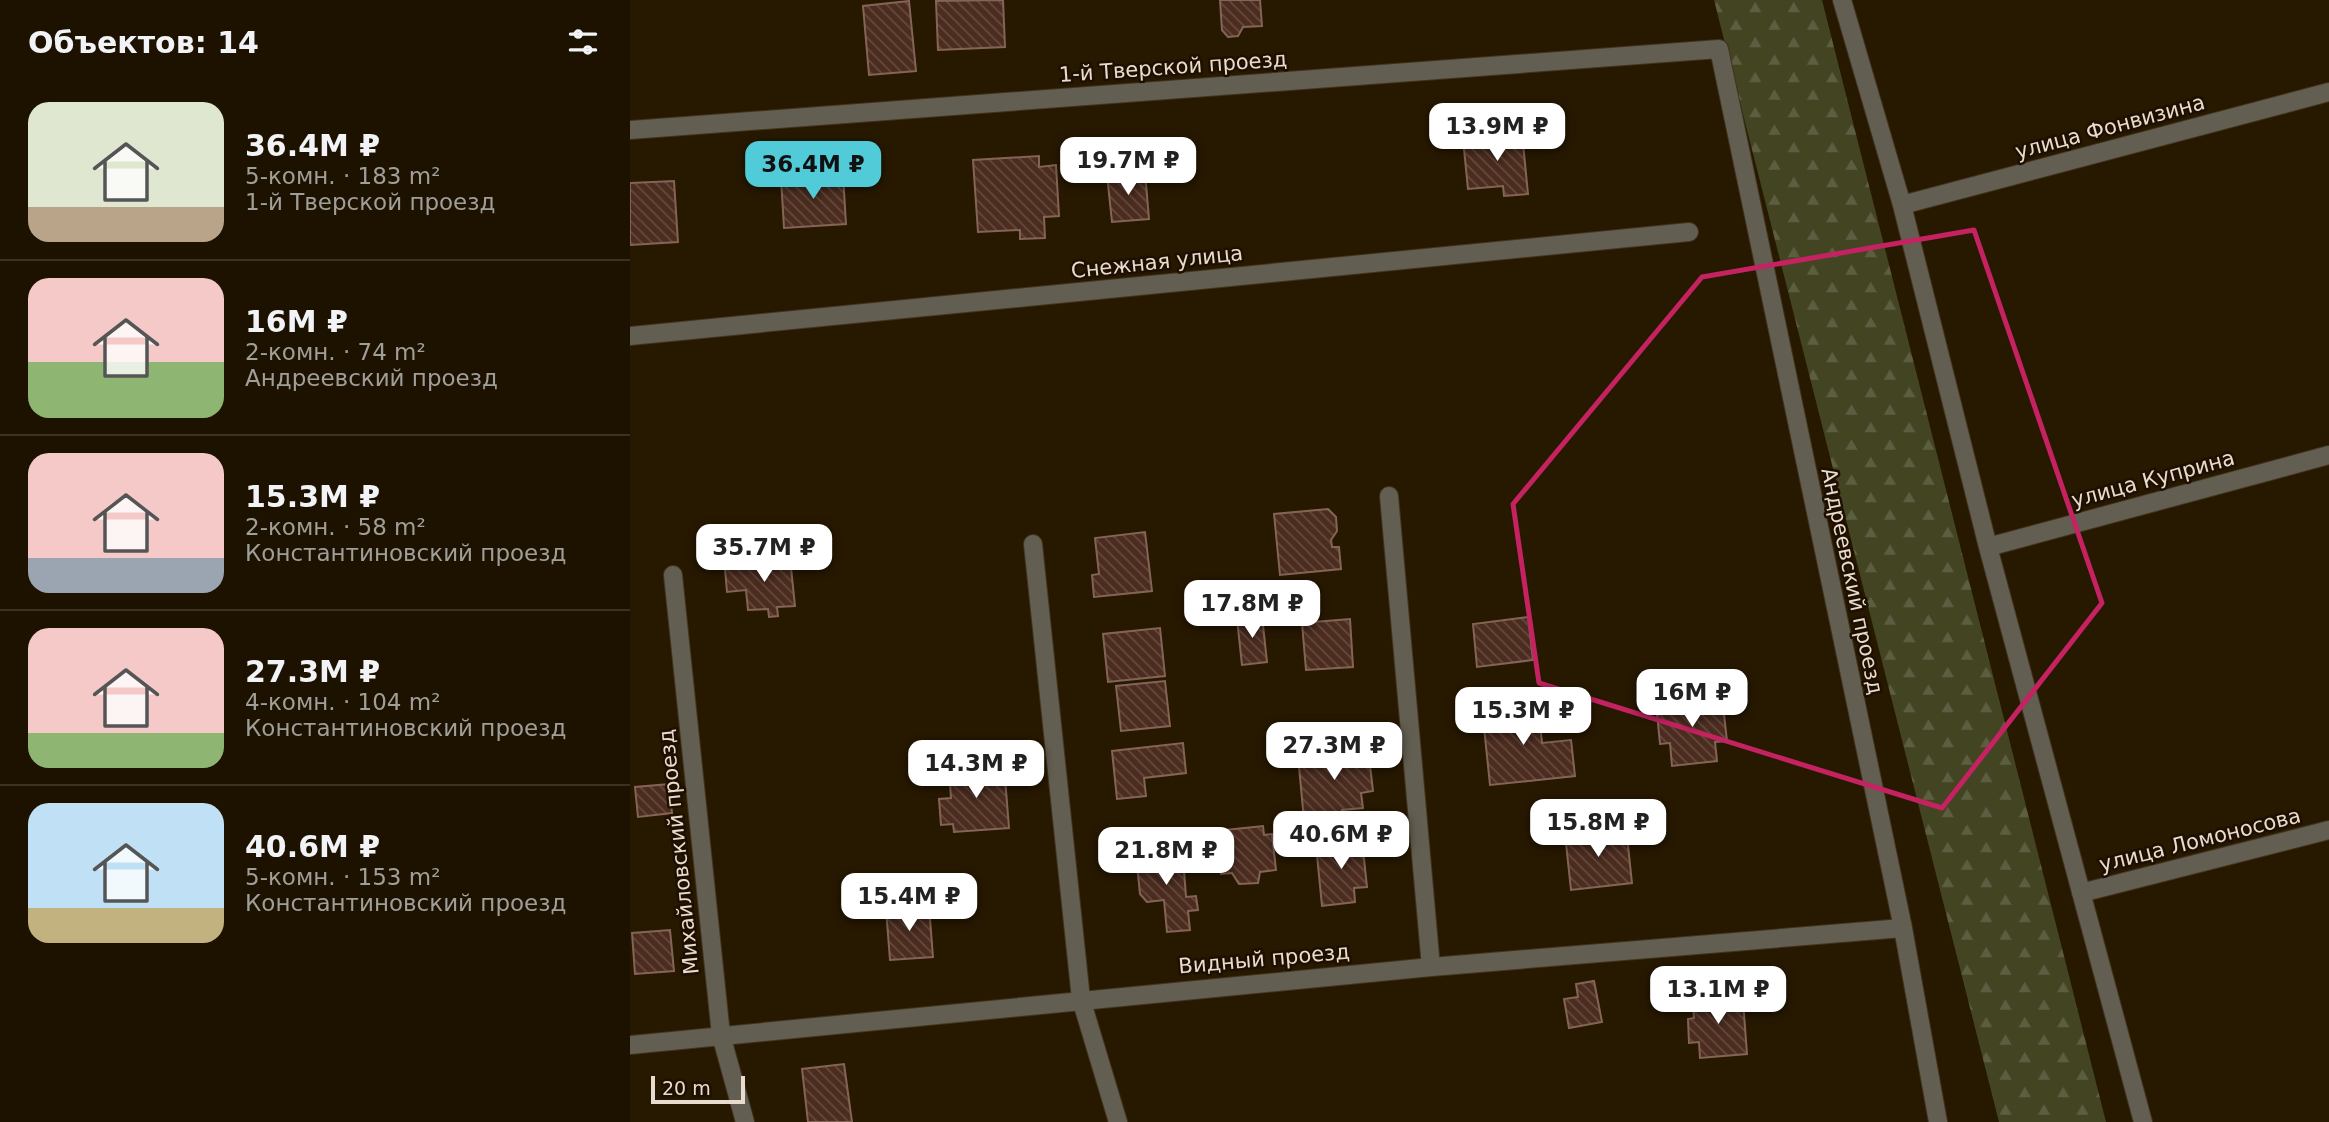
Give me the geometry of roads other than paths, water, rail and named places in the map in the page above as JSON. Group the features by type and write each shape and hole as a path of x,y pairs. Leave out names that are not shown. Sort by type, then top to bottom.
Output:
{"street":[{"path":"1842,0 1902,205 1988,547 2143,1122"},
{"name":"1-й Тверской проезд","path":"630,131 1719,50"},
{"name":"Андреевский проезд","path":"1719,50 1903,928 1938,1122"},
{"name":"улица Фонвизина","path":"1902,205 2329,92"},
{"name":"Снежная улица","path":"630,336 1689,232"},
{"name":"улица Куприна","path":"1988,547 2329,455"},
{"path":"1389,496 1431,967"},
{"path":"1033,544 1081,999 1118,1122"},
{"name":"Михайловский проезд","path":"673,575 721,1035 745,1122"},
{"name":"улица Ломоносова","path":"2081,893 2329,830"},
{"name":"Видный проезд","path":"630,1045 1081,999 1903,928"}]}
